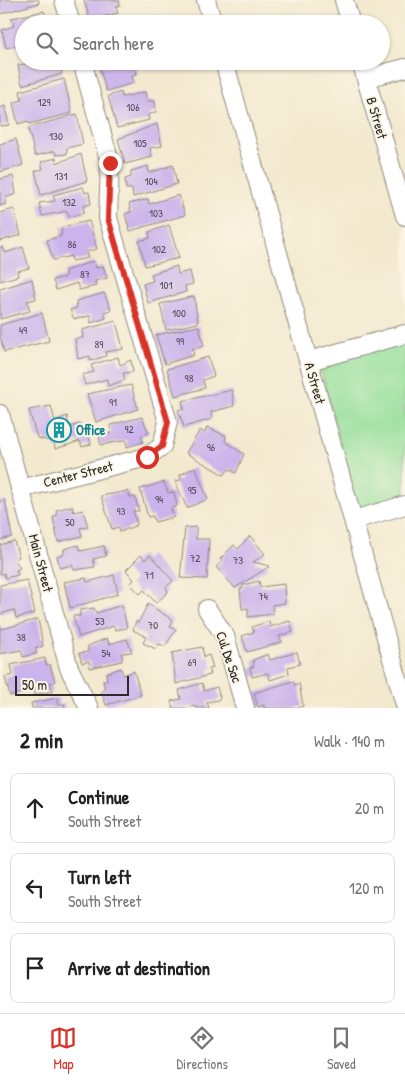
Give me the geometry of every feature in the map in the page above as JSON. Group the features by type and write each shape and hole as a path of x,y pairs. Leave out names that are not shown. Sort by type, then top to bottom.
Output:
{"street":[{"path":"64,0 68,15"},
{"path":"206,0 210,15"},
{"path":"344,0 348,15"},
{"name":"B Street","path":"390,69 405,68"},
{"name":"Center Street","path":"20,489 147,457 162,446 168,422 108,218 110,163 84,70"},
{"name":"A Street","path":"227,70 405,705"},
{"name":"B Street","path":"364,70 405,216"},
{"path":"309,361 405,334"},
{"name":"Main Street","path":"0,414 3,438 20,489 70,668 89,708"},
{"path":"354,520 405,505"},
{"name":"Cul De Sac","path":"208,609 225,636 245,708"}],"green space":[{"path":"405,339 405,501 359,514 319,363"}],"building":[{"path":"0,0 39,0 39,3 0,14"},
{"path":"84,0 119,0 120,5 116,6 118,13 88,15"},
{"path":"44,11 45,15 26,15"},
{"path":"15,17 15,46 6,48 2,30 14,26 12,18"},
{"path":"19,70 61,70 62,74 22,85"},
{"path":"100,70 136,70 137,74 132,76 134,83 106,91"},
{"path":"64,79 72,113 29,124 28,121 18,124 13,103 22,100 20,91"},
{"path":"121,92 122,97 145,92 147,101 155,101 156,112 148,115 149,120 117,128 108,96"},
{"path":"5,106 9,125 0,126 0,108"},
{"path":"77,114 83,144 67,148 67,154 56,155 55,151 35,156 28,128"},
{"path":"157,124 162,146 150,148 152,157 125,164 118,139"},
{"path":"16,139 23,165 0,172 0,144"},
{"path":"81,154 87,181 41,195 35,171 43,169 41,162 56,158 57,163"},
{"path":"173,165 177,184 133,197 132,189 126,189 125,179 131,177 131,171 148,166 149,173"},
{"path":"13,176 16,194 5,198 6,204 0,206 0,179"},
{"path":"83,187 85,193 89,192 91,204 83,206 84,213 69,217 67,211 42,216 39,203 55,201 53,195"},
{"path":"179,195 185,215 130,231 125,214 131,212 129,204 148,199 149,204"},
{"path":"14,209 21,235 0,241 0,213"},
{"path":"89,221 97,249 86,252 88,258 72,261 71,256 53,260 47,240 61,236 62,227"},
{"path":"169,225 179,258 145,266 139,241 150,238 149,232"},
{"path":"2,247 5,253 23,247 29,268 17,271 18,276 0,281 0,248"},
{"path":"94,261 96,268 103,266 107,278 95,281 96,286 79,290 77,283 56,290 53,280 65,277 65,271"},
{"path":"177,266 178,274 190,271 193,284 185,286 186,292 148,303 143,284 153,281 151,274"},
{"path":"32,279 36,299 27,301 30,311 0,319 0,289"},
{"path":"104,293 111,310 104,312 106,318 91,323 90,316 74,319 70,310 77,308 76,301"},
{"path":"194,296 198,323 166,330 160,304"},
{"path":"42,313 49,341 4,352 0,336 0,325"},
{"path":"116,321 123,349 105,352 106,356 90,361 90,356 78,359 75,339 83,338 82,330"},
{"path":"199,326 204,346 192,349 194,355 165,364 156,335"},
{"path":"118,357 120,365 131,360 133,372 123,373 125,380 108,386 107,379 85,385 82,375 94,372 91,365"},
{"path":"208,357 214,376 203,380 205,388 175,396 167,369"},
{"path":"131,385 138,409 96,422 87,394"},
{"path":"232,390 234,406 211,412 212,419 184,427 178,410 184,409 182,401"},
{"name":"Office","path":"51,406 55,421 67,416 69,427 81,424 84,435 88,434 91,444 82,447 80,441 55,449 54,442 37,438 29,410"},
{"path":"142,417 149,433 141,436 143,442 127,447 126,440 101,445 99,437 111,433 110,425"},
{"path":"207,427 226,436 225,441 244,454 236,473 229,469 224,475 186,453 200,430 205,433"},
{"path":"195,467 208,499 187,508 175,481 181,480 180,475"},
{"path":"164,482 168,493 174,492 177,506 171,508 174,517 155,522 153,516 148,517 140,489"},
{"path":"128,491 130,497 135,497 139,511 133,511 137,525 120,532 119,527 112,529 101,496"},
{"path":"5,500 12,537 0,540 0,501"},
{"path":"72,506 74,512 83,510 88,527 80,528 82,536 58,542 53,517 57,516 56,510"},
{"path":"196,527 196,539 209,539 207,579 180,578 185,528"},
{"path":"250,536 265,554 253,562 270,566 235,588 216,567 222,562 220,559 234,545 238,549"},
{"path":"14,541 19,557 15,560 20,568 16,570 18,575 5,578 4,573 0,574 0,545"},
{"path":"78,545 80,551 104,546 106,556 93,559 95,567 74,570 72,565 60,568 57,556 64,554 64,549"},
{"path":"141,555 145,560 150,555 173,581 166,587 168,592 156,603 144,590 140,594 130,584 134,580 126,570"},
{"path":"114,575 118,594 70,608 64,582 86,578 87,582"},
{"path":"27,580 35,613 16,618 14,610 0,614 0,585"},
{"path":"259,581 260,587 284,584 285,603 272,605 273,614 248,617 248,608 242,609 240,589 243,588 243,585"},
{"path":"148,604 173,620 170,627 176,630 165,646 159,644 156,649 143,643 146,637 133,630 136,621 138,623"},
{"path":"122,605 127,628 115,630 114,626 79,637 73,616 80,616 80,610 94,608 96,613"},
{"path":"38,619 43,646 35,648 37,653 23,657 21,650 0,654 0,625 2,629"},
{"path":"269,621 270,627 290,621 293,632 279,636 282,642 247,652 242,636 254,632 252,627"},
{"path":"107,638 109,644 127,639 132,652 122,653 122,661 90,668 89,661 82,663 79,653 88,652 88,646"},
{"path":"202,647 204,657 209,655 213,668 209,669 210,675 176,684 172,653"},
{"path":"297,652 300,664 288,667 289,674 270,680 268,673 252,677 250,668 254,666 253,660 268,654 270,660"},
{"path":"45,658 46,665 50,665 55,682 50,683 53,691 35,695 34,688 10,696 5,677 13,675 11,665"},
{"path":"121,668 123,675 134,671 141,695 106,705 101,691 105,690 103,680 107,680 106,673"},
{"path":"293,681 295,685 299,683 303,706 296,708 264,708 264,705 258,707 254,693"},
{"path":"202,683 204,691 217,687 220,698 207,702 209,708 196,708 195,706 173,708 171,701 181,699 179,690"},
{"path":"58,698 59,705 64,704 65,708 32,708 31,703"}],"place":[{"name":"Office","path":"59,430"}],"route":[{"path":"110,163 108,218 168,422 162,446 147,457"}]}
